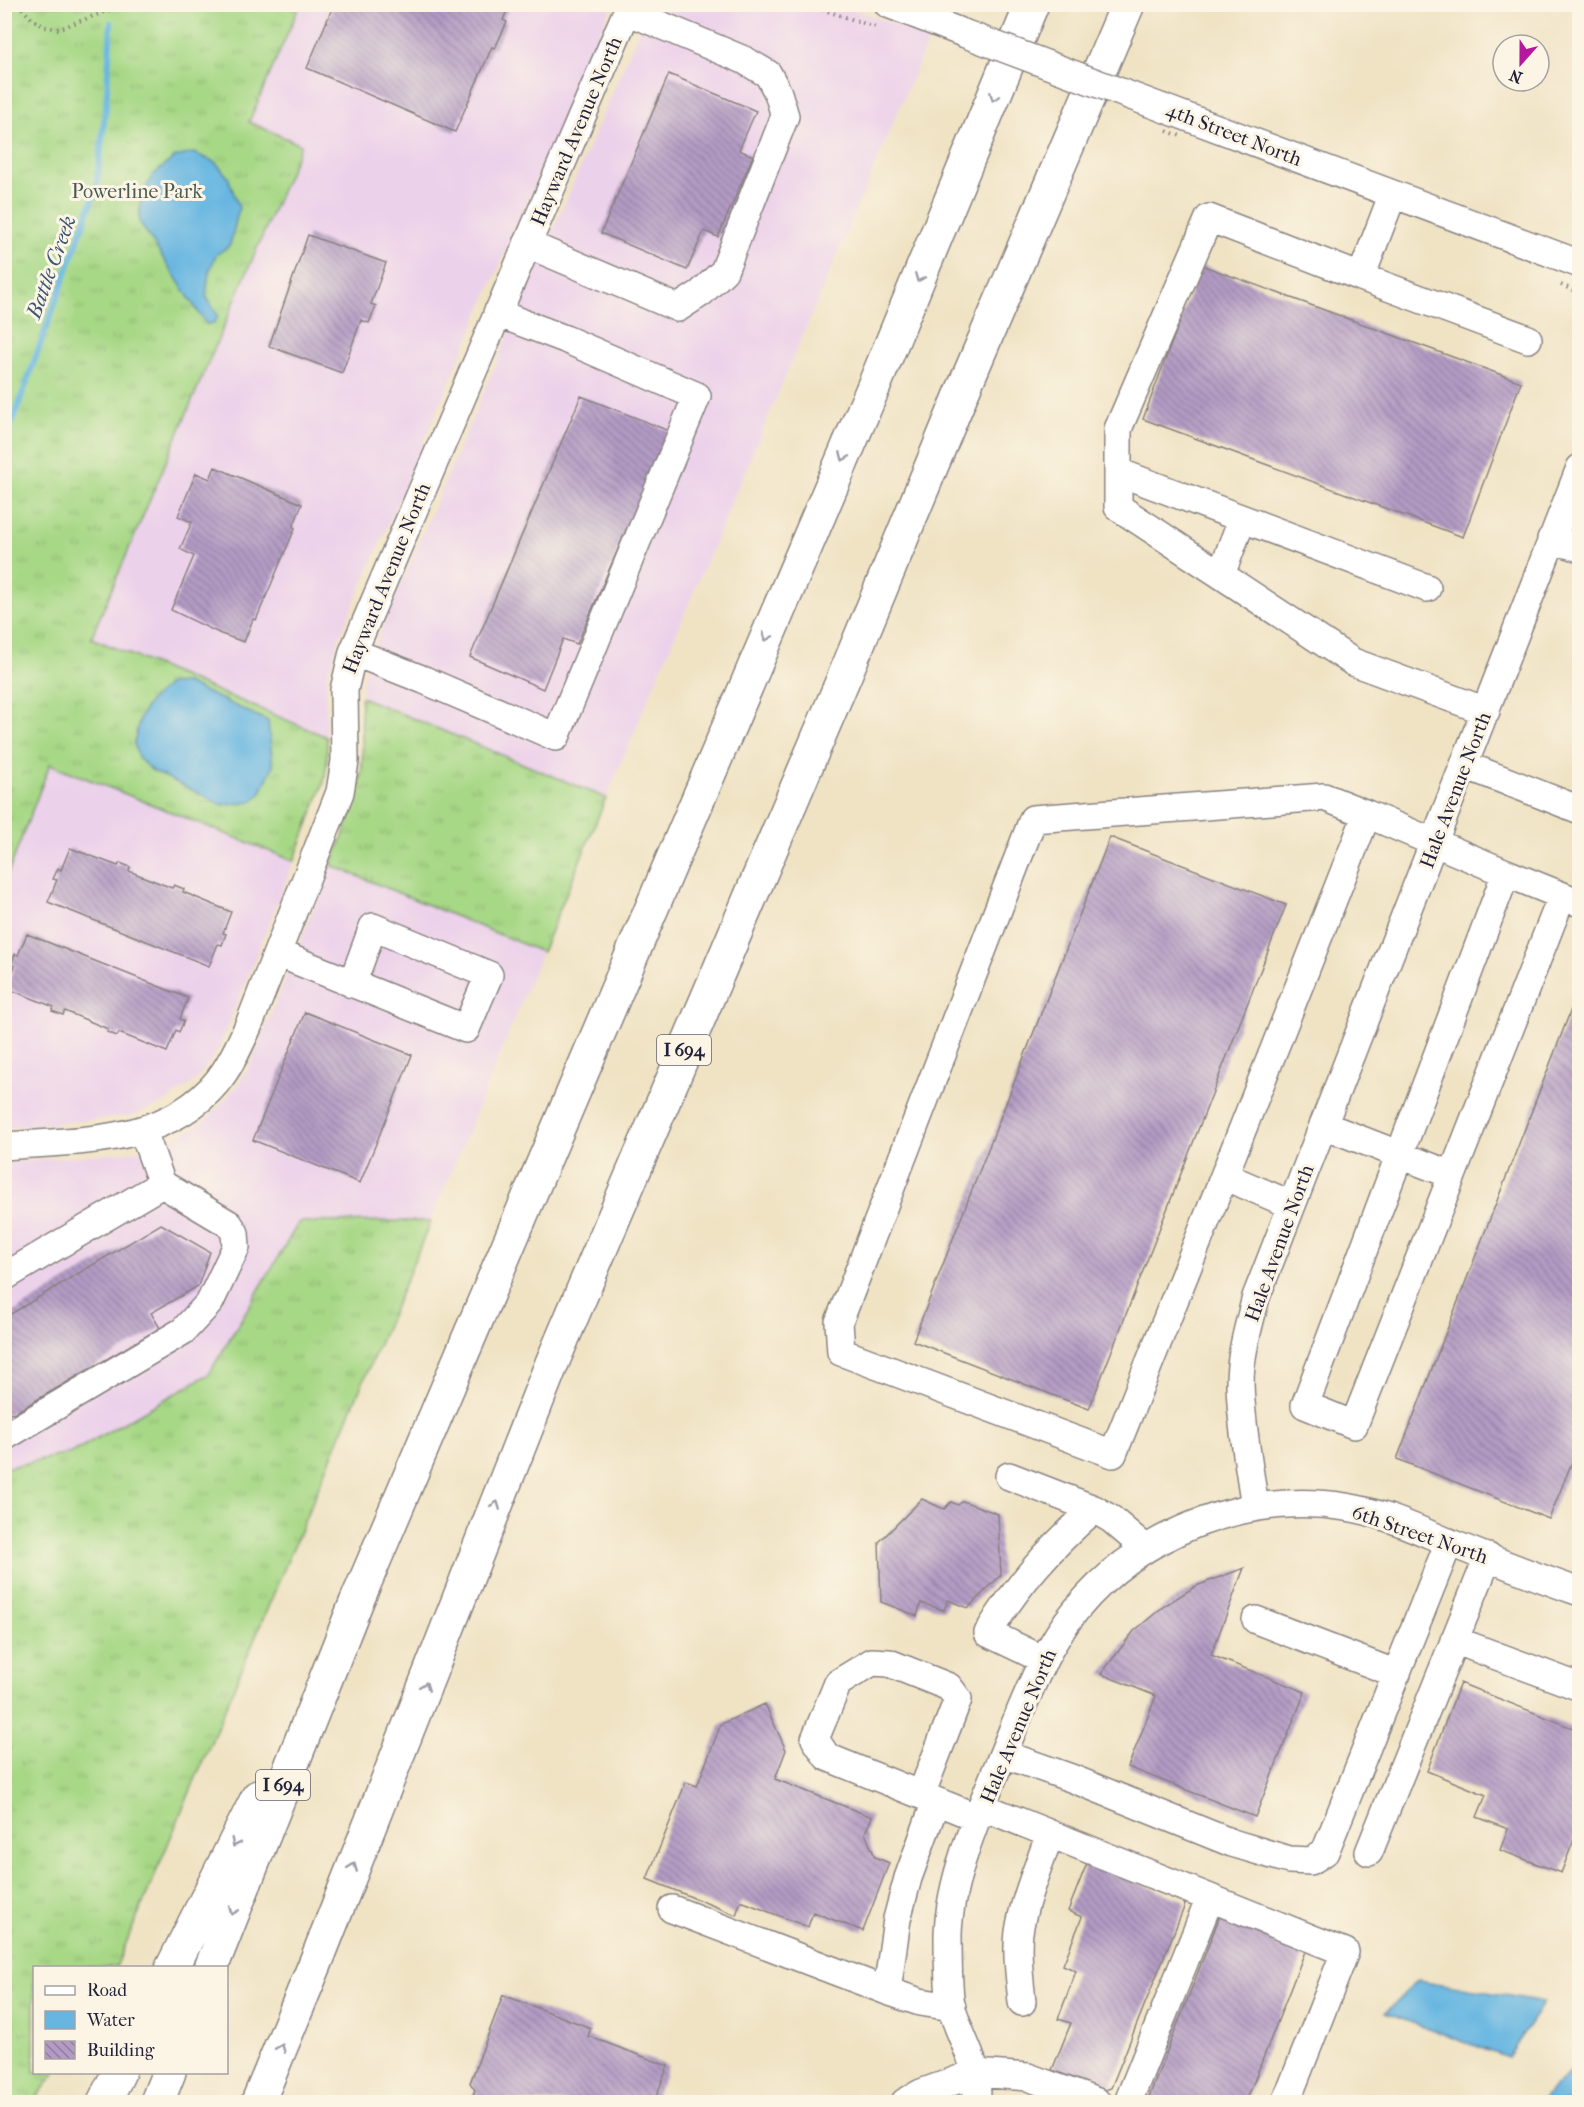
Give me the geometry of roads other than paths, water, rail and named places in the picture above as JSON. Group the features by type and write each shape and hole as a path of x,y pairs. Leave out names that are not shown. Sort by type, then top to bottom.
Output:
{"highway":[{"name":"I 694","path":"212,1966 356,1603 874,386 1032,4"},
{"name":"I 694","path":"258,2103 316,1962 552,1363 1128,4"},
{"path":"173,1966 356,1603"},
{"path":"104,2103 118,2074"},
{"path":"157,2103 169,2074"}],"street":[{"name":"Hayward Avenue North","path":"4,1146 99,1138 143,1131 163,1124 182,1114 203,1097 219,1080 240,1045 341,788 345,757 344,690 353,652 629,8"},
{"path":"527,244 678,308 701,293 724,271 785,116 778,93 768,74 744,60 629,8"},
{"name":"4th Street North","path":"886,17 963,33 1580,264"},
{"path":"1360,277 1389,204"},
{"path":"1486,711 1353,662 1118,507 1118,429 1209,218 1528,339"},
{"path":"353,652 556,737 698,396 565,339 497,313"},
{"path":"1118,472 1427,588"},
{"name":"Hale Avenue North","path":"977,2103 976,2073 952,2007 948,1933 952,1905 966,1848 1027,1694 1044,1660 1076,1610 1111,1575 1145,1548 1214,1517 1255,1507 1240,1381 1245,1338 1256,1297 1465,765 1551,539 1576,485"},
{"path":"1221,575 1242,519"},
{"path":"1551,539 1580,548"},
{"path":"1465,765 1580,810"},
{"path":"1366,814 1113,1454 841,1352 838,1322 1033,819 1324,797 1366,814 1434,844 1506,873 1570,899 1452,1175 1354,1425 1305,1405 1506,873"},
{"path":"277,953 352,984 466,1029 489,975 374,927 352,984"},
{"path":"1323,1125 1452,1175"},
{"path":"4,1437 183,1331 210,1302 236,1247 235,1233 230,1224 162,1184 143,1131"},
{"path":"1224,1176 1292,1205"},
{"path":"4,1277 162,1184"},
{"path":"1009,1476 1094,1509 1112,1519 1145,1548"},
{"name":"6th Street North","path":"1255,1507 1299,1503 1347,1507 1386,1517 1580,1592"},
{"path":"1044,1660 988,1633 1009,1598 1026,1576 1066,1534 1094,1509"},
{"path":"1004,1754 1071,1778 1232,1843 1289,1860 1311,1861 1325,1852 1449,1542"},
{"path":"1369,1852 1488,1557"},
{"path":"1256,1620 1396,1674"},
{"path":"1454,1640 1580,1687"},
{"path":"887,1990 897,1919 928,1798 958,1699 949,1687 889,1663 872,1662 838,1683 815,1738 827,1757 928,1798 1050,1834 1345,1952 1286,2103"},
{"path":"1022,2002 1018,1955 1019,1931 1032,1884 1050,1834"},
{"path":"1128,2103 1210,1898"},
{"path":"672,1909 920,2002 952,2007"},
{"path":"905,2103 921,2093 976,2073 1028,2077 1097,2103"}],"water":[{"path":"193,153 215,162 228,177 239,208 230,245 216,255 209,272 206,296 218,316 214,323 206,324 139,221 141,197 153,175 175,157"},
{"path":"186,683 268,721 273,766 260,794 251,802 222,805 151,770 138,757 134,743 140,717 150,701 169,684"},
{"path":"1418,1980 1544,2002 1508,2058 1385,2013"},
{"path":"1579,2063 1579,2102 1540,2102"}],"waterway":[{"name":"Battle Creek","path":"4,445 96,190 106,106 111,23"}],"park label":[{"name":"Powerline Park","path":"137,191"}]}
